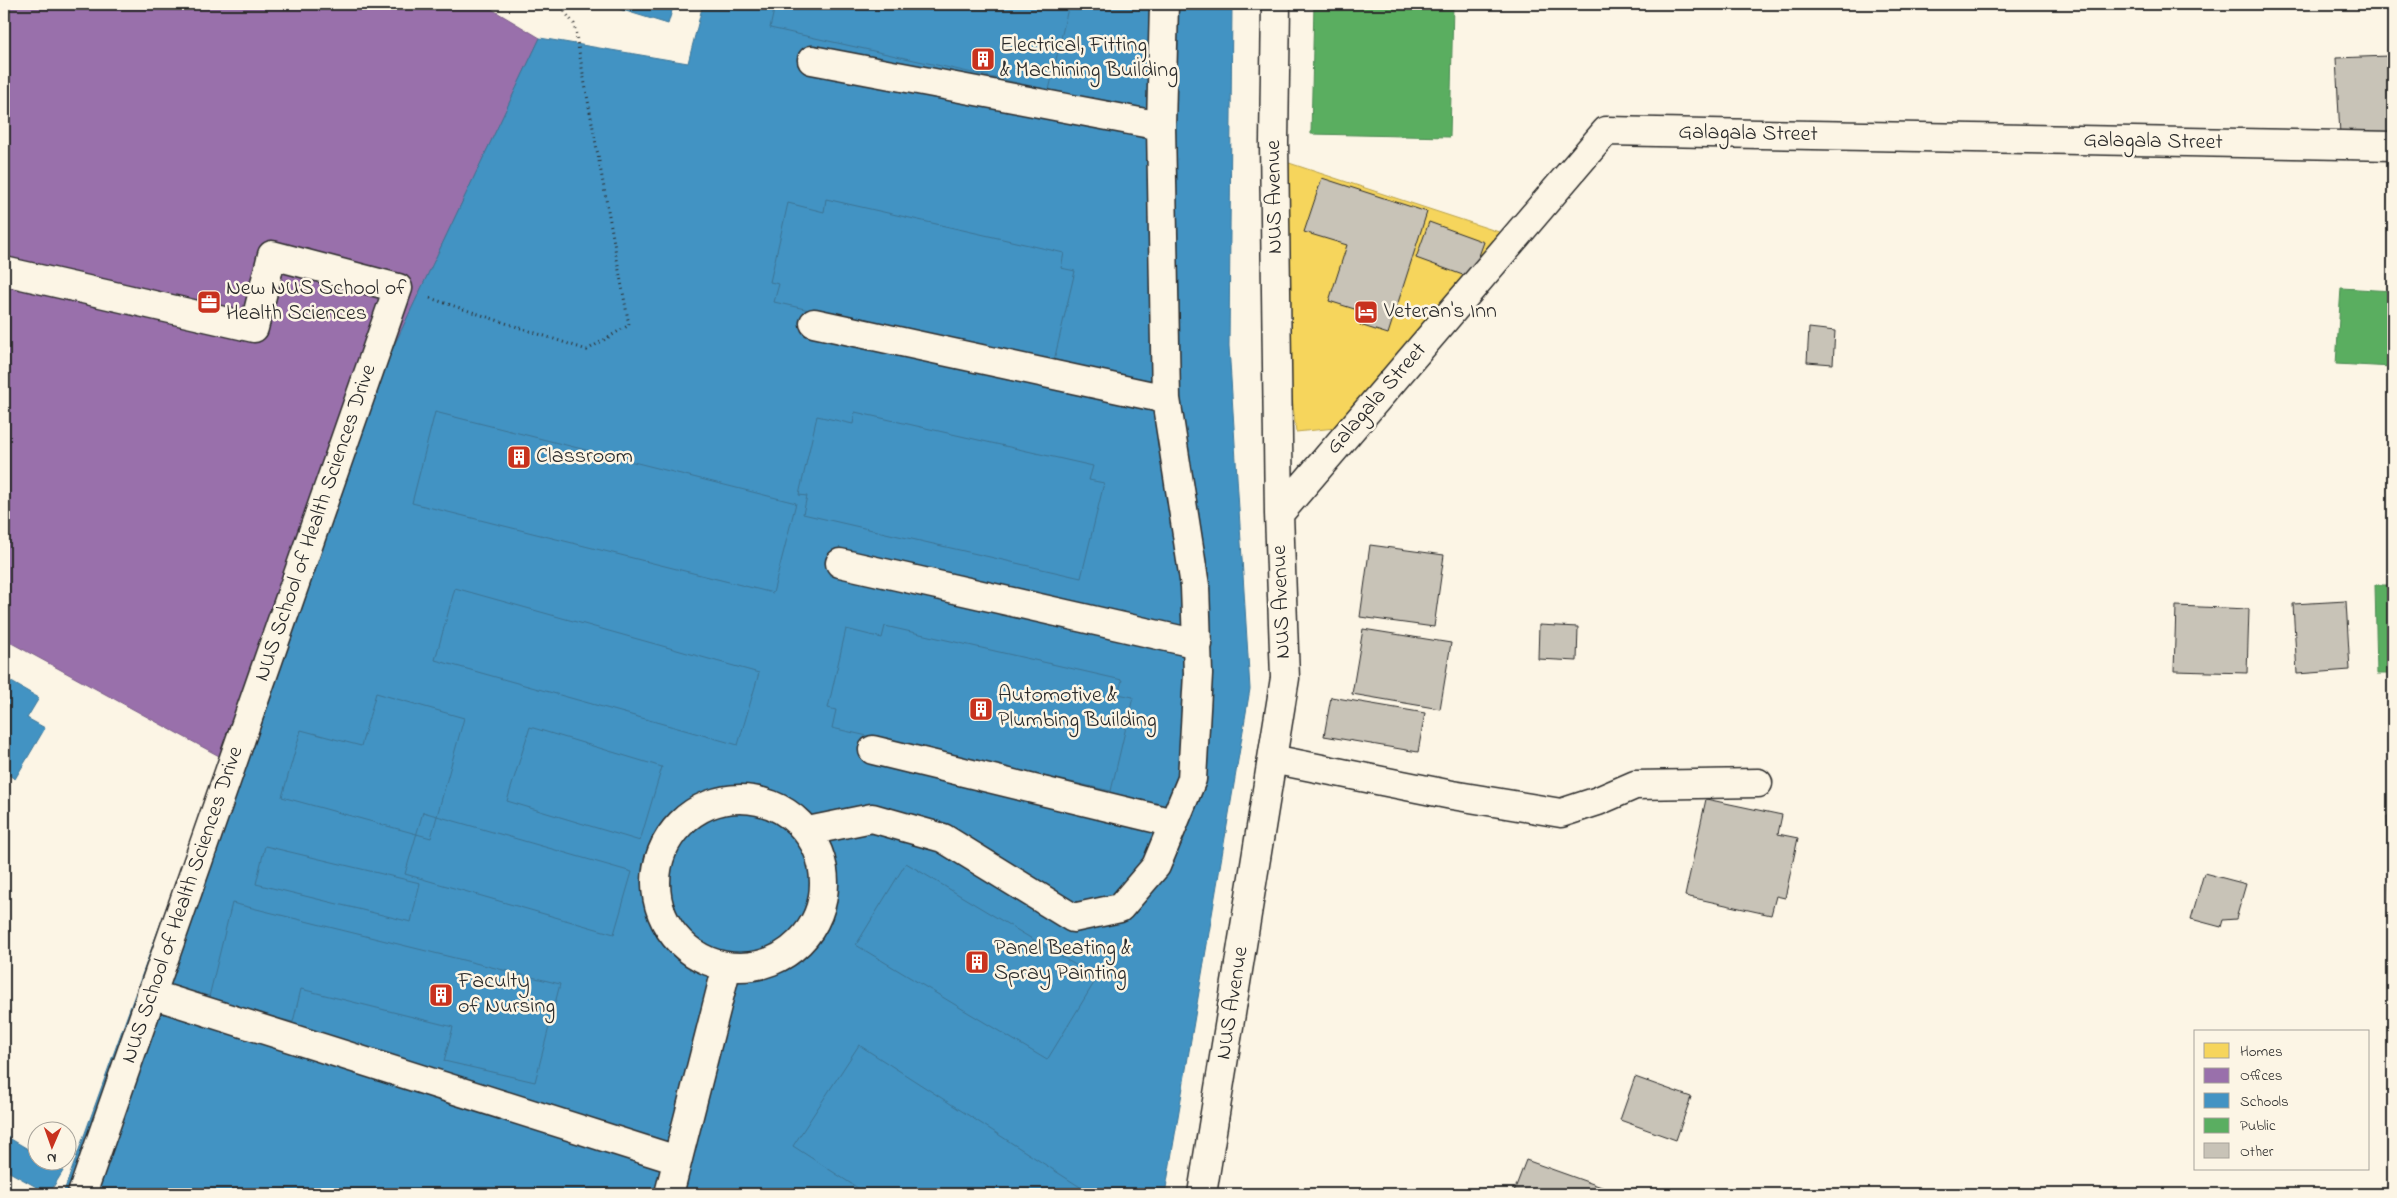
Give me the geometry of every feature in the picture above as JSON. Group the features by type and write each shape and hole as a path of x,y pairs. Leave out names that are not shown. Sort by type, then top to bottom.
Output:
{"street":[{"path":"808,831 872,818 943,838 1073,918 1120,908 1156,866 1192,779 1198,674 1195,586 1166,399 1161,126 1164,4"},
{"name":"NUS Avenue","path":"1202,1194 1285,678 1279,514 1274,142 1276,4"},
{"path":"812,60 1161,126"},
{"name":"Galagala Street","path":"1279,514 1606,131 2393,146"},
{"path":"4,271 254,328 272,255 398,288"},
{"name":"NUS School of Health Sciences Drive","path":"82,1194 398,288"},
{"path":"814,323 1166,399"},
{"path":"840,563 1198,644"},
{"path":"873,750 1174,823"},
{"path":"1272,759 1452,795 1561,813 1598,801 1635,785 1758,783"},
{"path":"724,800 754,800 781,809 808,831 819,853 825,881 820,910 807,935 785,955 761,965 726,970 685,948 667,928 657,904 655,877 661,852 674,829 697,810 724,800"},
{"path":"675,1192 677,1160 726,970"},
{"path":"151,994 677,1160"}],"path":[{"path":"398,288 587,350 629,325 574,24 559,4"}],"building: Homes":[{"name":"Veteran's Inn","path":"1283,161 1508,235 1345,427 1296,432 1291,388"}],"building: Offices":[{"name":"New NUS School of Health Sciences","path":"4,4 483,4 540,38 290,565 221,757 4,639"}],"building: Schools":[{"path":"603,4 674,4 668,24"},
{"path":"703,4 1232,4 1229,346 1250,689 1165,1194 63,1194 72,1170 78,1170 78,1152 290,565 540,38 688,63"},
{"name":"Electrical, Fitting & Machining Building","path":"767,4 1069,4 1049,90 770,28 774,10 766,8"},
{"path":"826,199 1064,253 1061,268 1075,271 1053,365 774,302 779,284 770,282 788,203 824,212"},
{"name":"Classroom","path":"435,412 796,503 773,593 412,503"},
{"path":"855,412 1093,466 1089,480 1104,483 1081,578 803,514 807,496 799,495 817,416 853,424"},
{"path":"455,588 759,673 738,745 435,660"},
{"name":"Automotive & Plumbing Building","path":"885,626 1122,680 1118,694 1133,697 1111,791 832,728 836,710 828,708 846,629 882,638"},
{"path":"8,680 39,698 27,718 45,728 15,779 4,772 4,687"},
{"path":"376,693 464,718 431,838 282,797 301,730 361,746"},
{"path":"530,727 662,767 640,841 507,801"},
{"path":"423,812 632,872 614,934 405,874"},
{"path":"265,846 420,883 411,922 256,884"},
{"name":"Panel Beating & Spray Painting","path":"906,863 1097,978 1047,1060 856,945"},
{"name":"Faculty of Nursing","path":"232,903 560,984 535,1082 444,1061 453,1027 301,989 293,1022 208,1001"},
{"path":"859,1045 1091,1194 867,1194 793,1146"},
{"path":"4,1135 28,1149 28,1170 63,1171 49,1194 4,1169"}],"building: Public":[{"path":"1314,4 1453,4 1450,137 1311,134"},
{"path":"2341,288 2393,291 2393,367 2336,364"},
{"path":"2375,585 2393,585 2393,674 2377,674"}],"building: Other":[{"path":"2388,56 2391,133 2340,135 2336,58"},
{"path":"1322,178 1427,212 1388,334 1360,325 1364,312 1329,301 1347,245 1304,232"},
{"path":"1429,222 1484,242 1471,278 1416,258"},
{"path":"1809,328 1835,331 1833,364 1807,362"},
{"path":"1370,545 1444,555 1434,627 1360,617"},
{"path":"2346,601 2350,670 2297,674 2293,604"},
{"path":"2176,606 2249,609 2247,673 2174,671"},
{"path":"1539,625 1578,627 1577,661 1538,659"},
{"path":"1363,629 1451,643 1440,709 1352,694"},
{"path":"1331,697 1425,713 1418,752 1324,736"},
{"path":"1706,799 1782,815 1778,834 1798,838 1785,898 1776,896 1771,915 1685,896"},
{"path":"2387,816 2393,816 2393,905 2390,906"},
{"path":"2204,873 2246,884 2236,919 2223,920 2221,927 2191,919"},
{"path":"1635,1077 1691,1097 1676,1140 1620,1120"},
{"path":"1526,1160 1610,1190 1608,1194 1513,1194"}],"place":[{"name":"Electrical, Fitting & Machining Building","path":"983,59"},
{"name":"New NUS School of Health Sciences","path":"209,302"},
{"name":"Veteran's Inn","path":"1366,312"},
{"name":"Classroom","path":"519,457"},
{"name":"Automotive & Plumbing Building","path":"981,709"},
{"name":"Panel Beating & Spray Painting","path":"977,962"},
{"name":"Faculty of Nursing","path":"441,995"}]}
